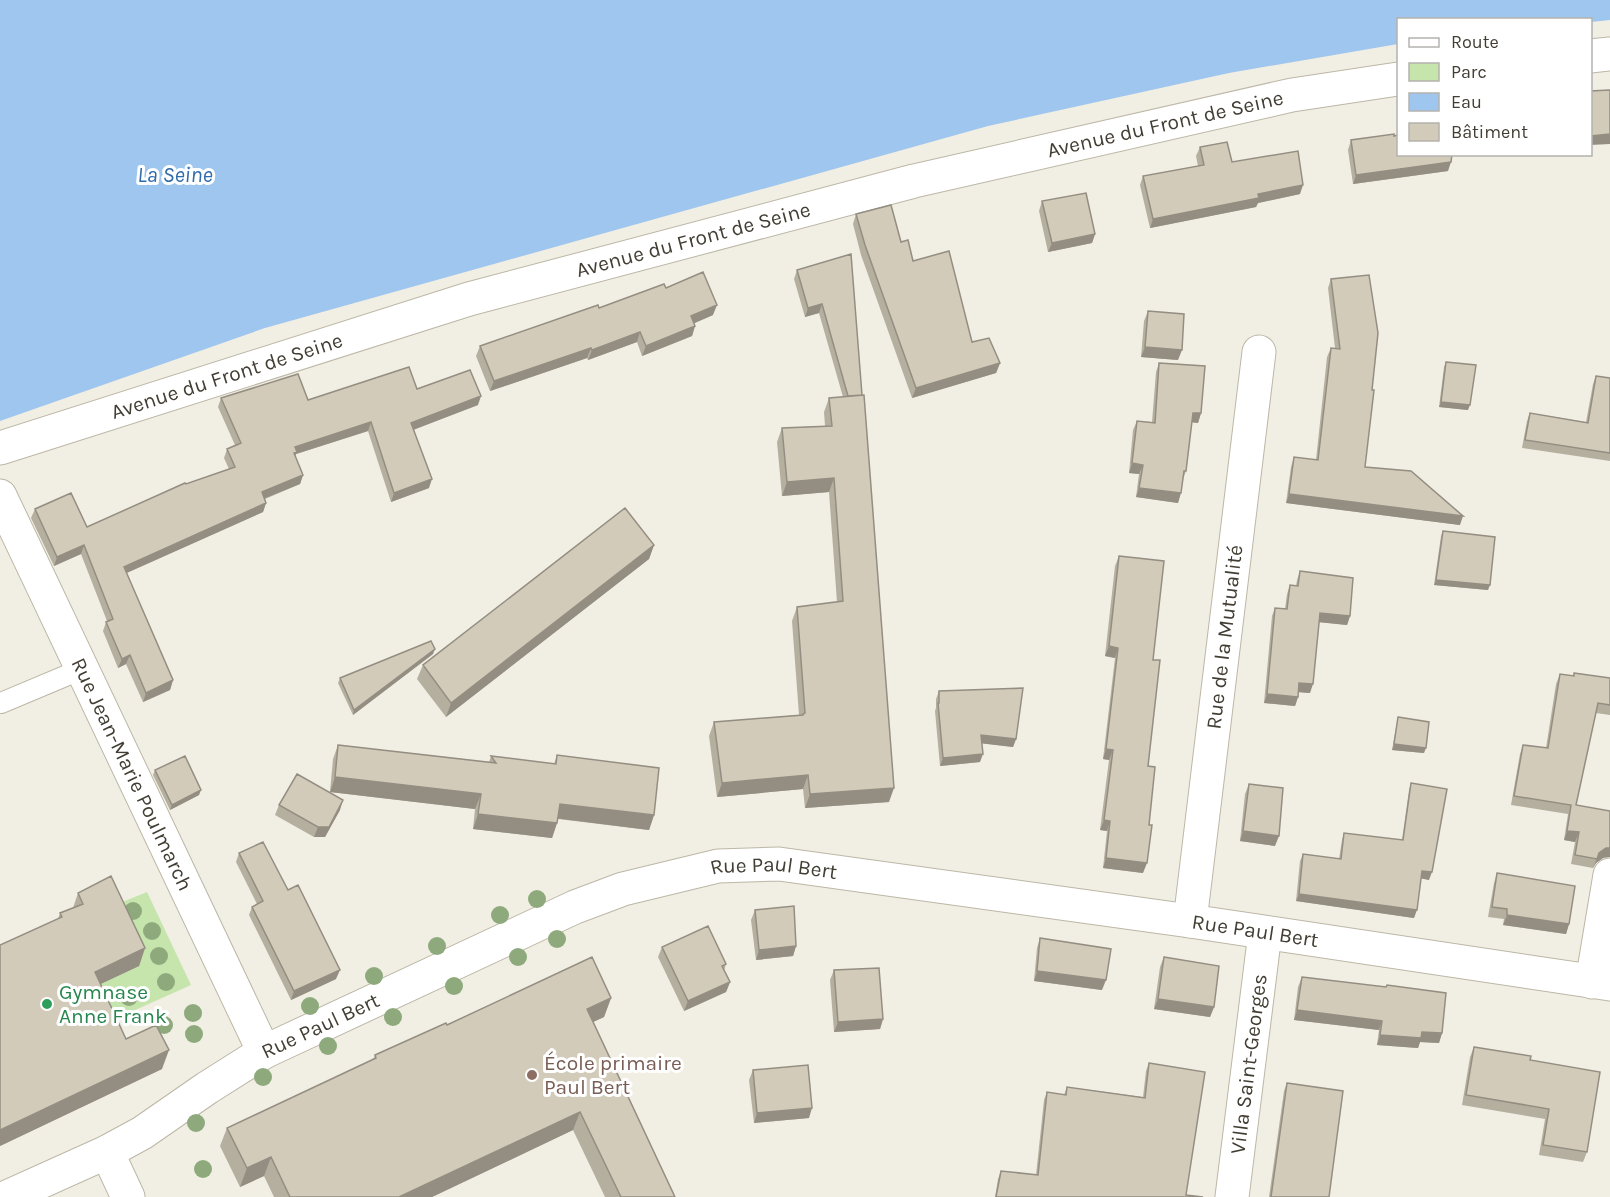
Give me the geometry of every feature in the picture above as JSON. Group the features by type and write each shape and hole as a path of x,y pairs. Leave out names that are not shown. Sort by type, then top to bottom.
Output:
{"street":[{"path":"1592,56 1610,54"},
{"name":"Avenue du Front de Seine","path":"0,448 468,299 903,184 1292,94 1397,79"},
{"name":"Rue de la Mutualité","path":"1190,921 1259,351"},
{"name":"Rue Jean-Marie Poulmarch","path":"0,496 264,1052"},
{"name":"Rue Paul Bert","path":"7,1197 107,1152 142,1133 264,1052 575,907 624,889 718,866 779,864 1190,921 1601,983"},
{"path":"1601,983 1610,875"},
{"name":"Villa Saint-Georges","path":"1232,1197 1265,933"},
{"path":"107,1152 128,1197"}],"lane":[{"path":"1,704 82,669"}],"green space":[{"path":"147,892 191,985 104,1024 88,955 110,907"}],"water":[{"name":"La Seine","path":"0,0 1610,0 1610,20 1592,22 1592,18 1397,18 1397,44 1229,73 988,126 265,328 0,421"}],"building":[{"path":"1610,90 1610,134 1592,136 1592,91"},
{"path":"1394,134 1394,136 1397,135 1397,156 1452,156 1451,162 1356,175 1351,140"},
{"path":"1227,142 1232,162 1298,151 1303,185 1258,194 1259,198 1153,219 1143,176 1204,165 1200,147"},
{"path":"1086,193 1095,234 1052,243 1042,201"},
{"path":"891,205 901,242 908,240 913,261 949,251 972,342 989,338 1000,363 916,388 856,214"},
{"path":"851,254 862,395 848,396 822,304 808,308 797,270"},
{"path":"703,272 717,305 691,316 695,326 646,346 640,332 494,381 480,346 598,305 599,308 664,284 666,288"},
{"path":"1369,275 1378,333 1365,467 1411,471 1463,516 1289,494 1294,457 1318,460 1331,348 1340,349 1331,279"},
{"path":"1148,311 1184,314 1182,350 1145,347"},
{"path":"1446,362 1476,365 1470,405 1441,402"},
{"path":"1159,363 1205,366 1201,413 1193,413 1181,493 1139,488 1143,465 1132,463 1137,421 1155,423"},
{"path":"409,367 417,389 470,370 481,396 411,423 432,479 394,493 371,422 295,447 297,452 294,453 303,475 262,492 266,503 124,567 173,680 146,693 130,655 122,659 106,622 113,619 84,545 57,557 35,509 71,493 87,527 185,483 235,467 227,449 241,443 221,398 298,374 308,400"},
{"path":"1596,376 1610,378 1610,453 1525,440 1530,413 1588,423"},
{"path":"864,395 894,788 810,794 808,775 722,783 714,722 803,715 805,713 797,607 843,601 834,478 787,482 782,428 832,426 829,398"},
{"path":"625,508 654,545 451,703 423,665"},
{"path":"1443,531 1495,537 1490,585 1436,580"},
{"path":"1119,556 1164,561 1153,660 1160,660 1148,766 1155,767 1149,825 1152,825 1147,863 1106,858 1110,821 1104,820 1113,750 1106,749 1118,648 1109,646"},
{"path":"1300,571 1353,578 1350,616 1320,613 1313,684 1299,683 1298,697 1267,694 1275,608 1287,609 1290,585 1298,586"},
{"path":"431,641 435,649 354,710 340,678"},
{"path":"1574,673 1610,678 1610,705 1598,703 1576,805 1610,811 1610,848 1599,853 1597,859 1575,855 1579,832 1567,831 1571,805 1514,796 1523,745 1548,748 1560,674 1574,676"},
{"path":"1023,688 1016,739 981,735 983,754 943,758 939,691"},
{"path":"1398,717 1429,722 1426,748 1394,744"},
{"path":"338,745 496,763 491,756 556,764 557,755 659,768 654,815 560,804 557,823 478,814 481,794 335,777"},
{"path":"185,756 201,790 172,805 155,770"},
{"path":"297,774 343,800 329,827 318,827 279,805"},
{"path":"1411,783 1447,789 1432,872 1422,871 1417,910 1299,894 1303,854 1341,859 1344,833 1403,840"},
{"path":"1249,784 1283,788 1279,836 1243,831"},
{"path":"263,842 288,890 298,885 340,970 294,991 252,907 263,901 239,853"},
{"path":"1497,873 1575,886 1569,924 1507,915 1507,909 1492,907"},
{"name":"Gymnase Anne Frank","path":"111,876 145,948 95,972 126,1039 156,1025 169,1050 0,1130 0,945 62,917 60,913 83,904 78,893"},
{"path":"794,906 796,946 759,950 755,910"},
{"path":"708,926 726,964 722,966 730,982 688,1001 662,947"},
{"path":"1040,938 1111,949 1106,980 1037,971"},
{"name":"École primaire Paul Bert","path":"592,957 611,998 587,1009 675,1197 621,1197 580,1112 399,1197 290,1197 271,1157 247,1168 227,1128 376,1058 375,1055 446,1023 447,1025"},
{"path":"1164,957 1219,966 1214,1007 1158,999"},
{"path":"879,968 883,1019 838,1022 834,970"},
{"path":"1302,977 1446,993 1442,1033 1422,1032 1421,1038 1380,1035 1382,1021 1297,1010"},
{"path":"1474,1047 1531,1056 1530,1060 1600,1072 1587,1152 1543,1145 1549,1109 1466,1095"},
{"path":"1149,1063 1205,1072 1186,1195 1203,1197 996,1197 1001,1171 1038,1175 1047,1092 1066,1095 1067,1087 1145,1098"},
{"path":"808,1065 812,1108 757,1113 753,1070"},
{"path":"1287,1083 1343,1091 1329,1197 1271,1197"}],"place":[{"name":"Gymnase Anne Frank","path":"47,1004"},
{"name":"École primaire Paul Bert","path":"532,1075"}]}
